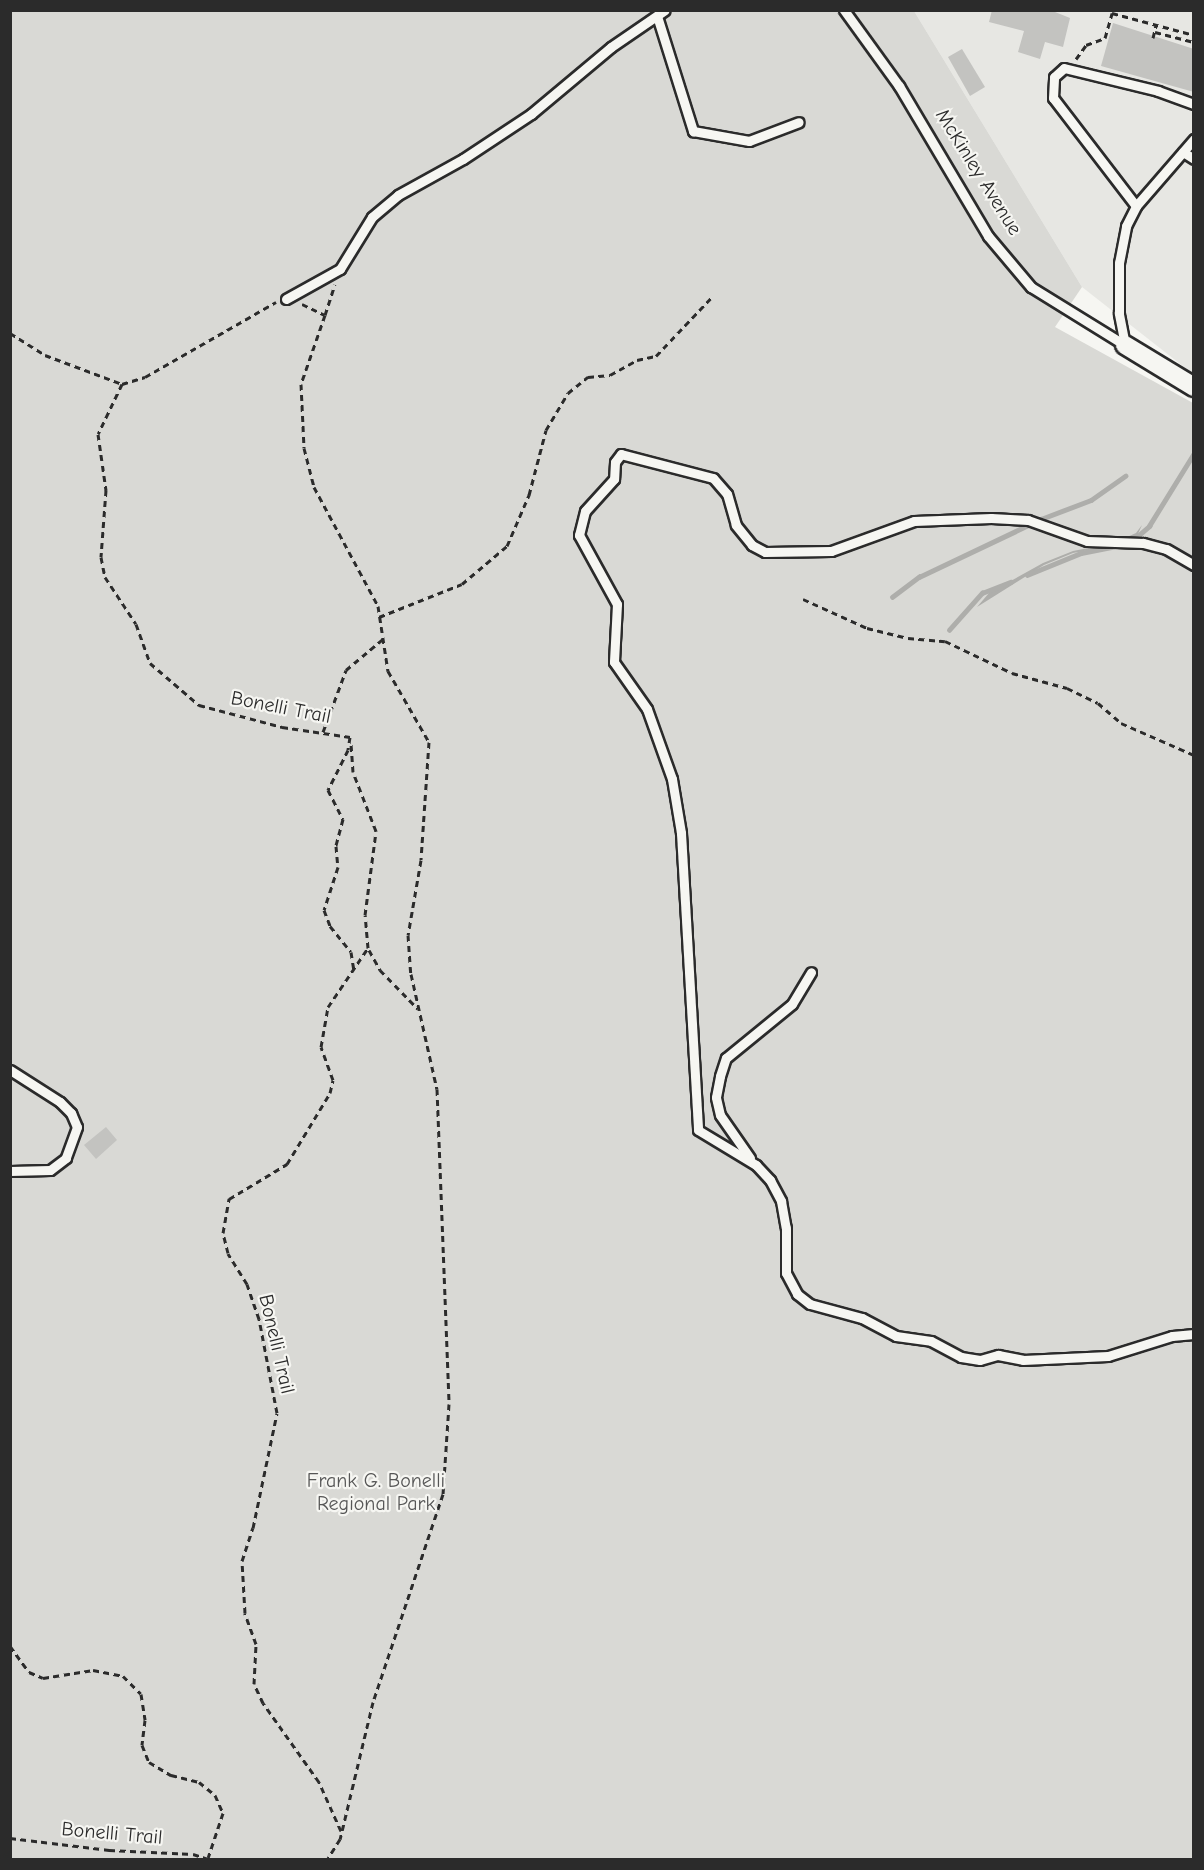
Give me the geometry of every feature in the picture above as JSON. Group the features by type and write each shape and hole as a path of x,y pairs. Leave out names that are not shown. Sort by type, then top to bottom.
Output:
{"street":[{"name":"McKinley Avenue","path":"1125,345 1194,387"}],"lane":[{"name":"McKinley Avenue","path":"844,10 899,86 988,236 1031,287 1125,345"},
{"path":"286,298 340,269 372,217 398,195 463,159 531,114 595,59 661,13 693,131 749,141 799,122"},
{"path":"1136,206 1053,98 1053,83 1058,71 1073,70 1158,91 1194,105"},
{"path":"1125,345 1119,313 1119,263 1126,226 1136,206 1194,139"},
{"path":"1183,152 1194,159"},
{"path":"756,1164 698,1130 681,833 672,779 647,709 614,662 617,604 579,535 585,511 614,479 615,462 621,454 714,478 727,494 736,525 753,544 765,552 831,551 914,521 990,518 1028,520 1087,542 1143,543 1166,549 1194,565"},
{"path":"811,972 792,1004 726,1058 716,1097 720,1115 741,1150 756,1164 781,1201 786,1228 786,1273 797,1294 810,1304 862,1318 896,1336 931,1341 961,1357 980,1360 998,1355 1023,1360 1108,1356 1172,1336 1194,1334"},
{"path":"10,1070 60,1102 71,1113 78,1127 66,1158 50,1170 10,1171"}],"path":[{"path":"1073,70 1079,52 1105,38 1112,13 1194,35"},
{"path":"1153,38 1156,25"},
{"path":"1155,32 1194,42"},
{"path":"327,1860 342,1833 373,1702 443,1494 449,1404 437,1089 418,1009 408,935 421,860 429,742 388,671 378,606 314,487 303,448 301,384 340,269"},
{"path":"379,617 462,584 507,546 529,495 546,430 568,393 588,377 610,375 637,360 656,356 713,296"},
{"path":"10,333 45,355 122,384 145,377 238,322 286,298 325,315"},
{"name":"Bonelli Trail","path":"122,384 98,434 106,490 101,557 105,577 136,624 150,663 204,707 282,727 347,735 351,744 328,790 343,819 336,846 338,867 324,910 330,926 351,952 354,972 338,989 328,1007 321,1047 333,1080 330,1093 287,1164 229,1199 224,1233 228,1253 257,1311 277,1413 253,1528 242,1561 245,1613 256,1644 254,1684 263,1702 319,1782 342,1833"},
{"path":"803,599 867,628 908,638 945,641 1012,673 1067,688 1098,703 1121,723 1194,755"},
{"path":"324,732 327,713 346,670 383,639"},
{"path":"351,744 353,772 376,831 365,915 368,948 380,970 418,1009"},
{"path":"354,972 368,948"},
{"path":"10,1646 30,1672 43,1678 93,1670 123,1676 141,1694 145,1720 142,1745 149,1762 171,1775 199,1782 215,1795 223,1813 209,1859"},
{"name":"Bonelli Trail","path":"10,1838 209,1859"}],"shaded area":[{"path":"914,11 1193,11 1193,374 1082,287"},
{"path":"1142,525 1137,536 1116,545 1073,553 1044,565 977,607 989,593 1043,563 1073,551 1114,543 1136,533"}],"green space":[{"name":"Frank G. Bonelli Regional Park","path":"11,11 914,11 1082,287 1055,327 1193,403 1193,1859 11,1860"}],"building":[{"path":"992,10 1050,10 1070,18 1063,47 1045,42 1040,59 1018,52 1024,31 989,22"},
{"path":"1113,23 1194,49 1194,92 1101,66"},
{"path":"962,49 985,87 970,96 948,57"},
{"path":"106,1127 117,1140 96,1159 84,1145"}],"waterway":[{"path":"1132,541 1149,526 1194,453"},
{"path":"892,597 919,577 1041,519 1091,500 1125,476"},
{"path":"1027,575 1081,553 1122,545"},
{"path":"949,630 982,593 1011,582"}]}
